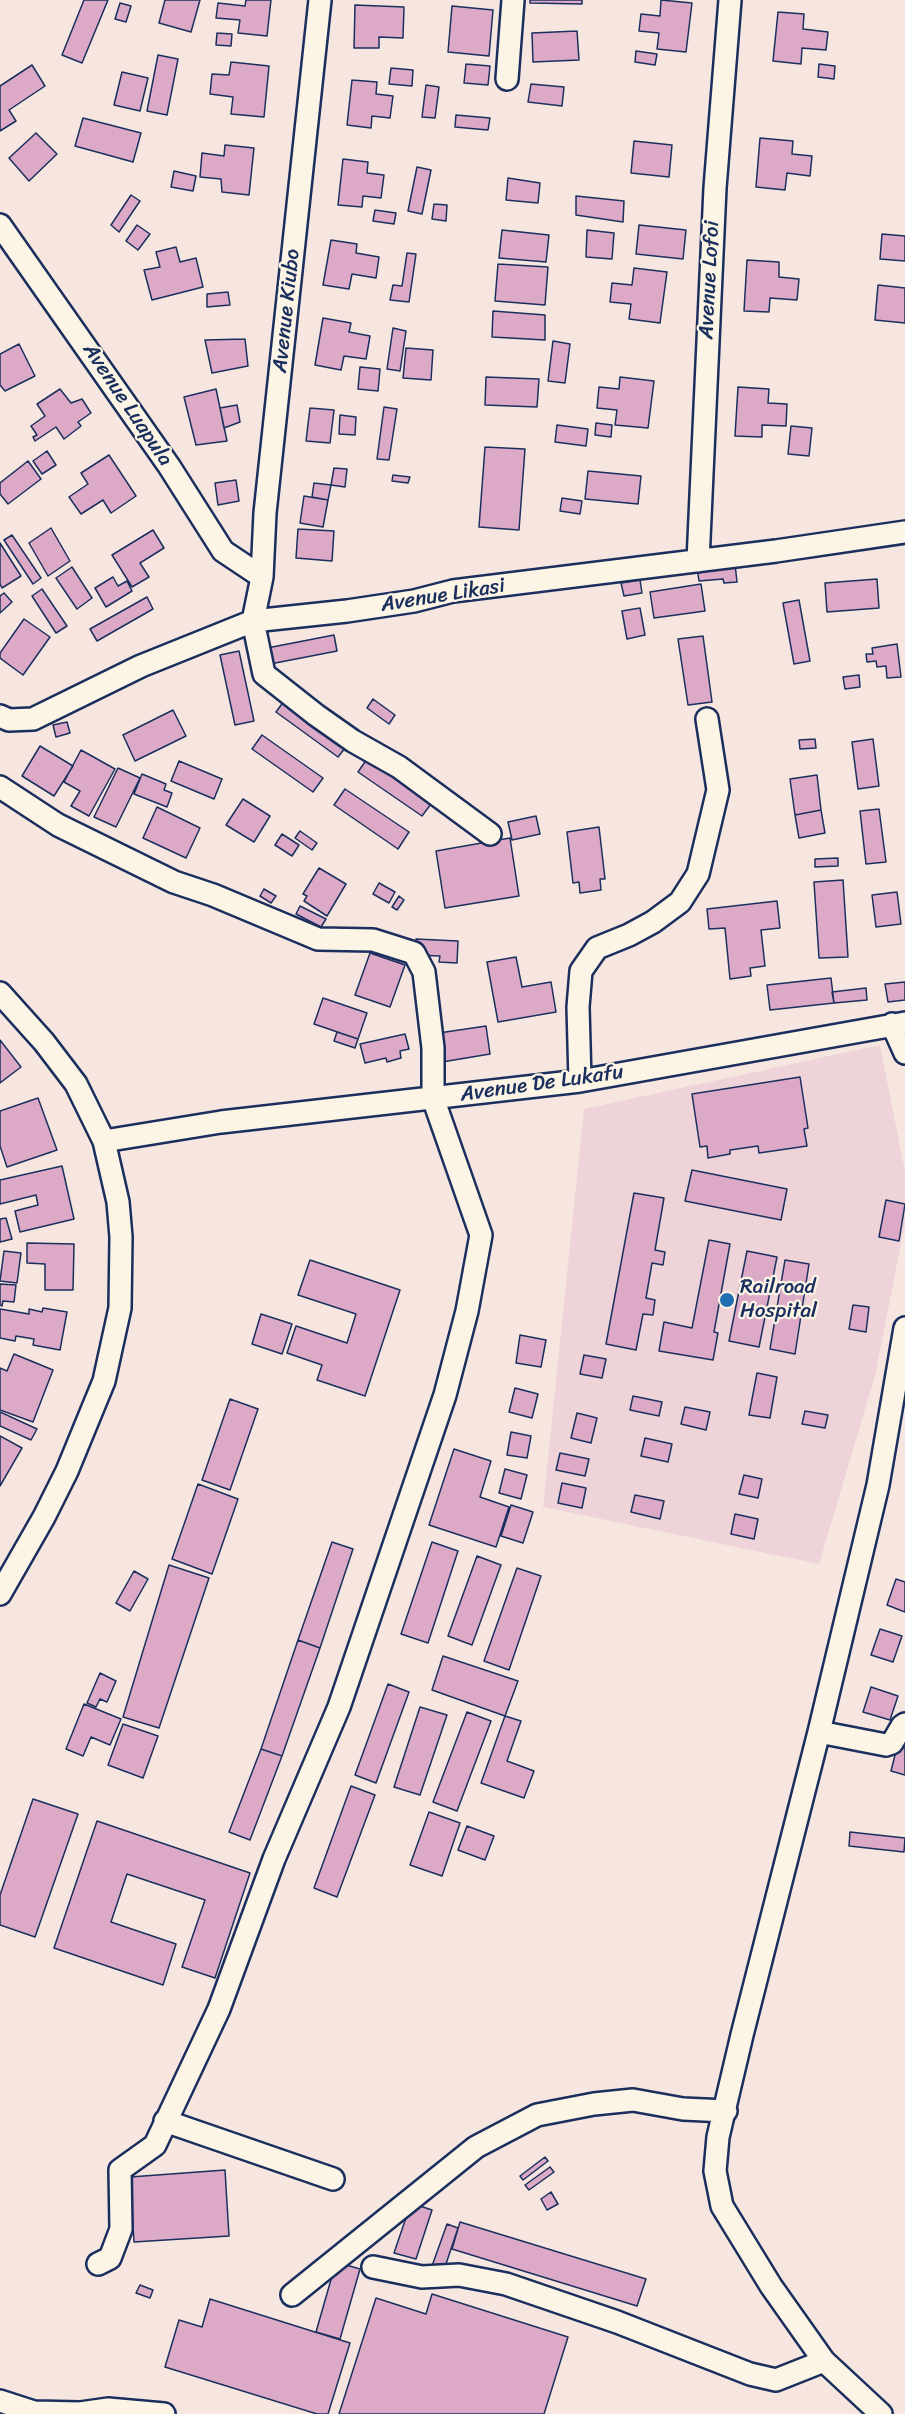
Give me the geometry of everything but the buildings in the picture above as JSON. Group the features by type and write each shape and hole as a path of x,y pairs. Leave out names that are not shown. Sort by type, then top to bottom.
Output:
{"street":[{"name":"Avenue Kiubo","path":"253,621 262,577 265,513 320,0"},
{"path":"507,79 513,0"},
{"name":"Avenue Lofoi","path":"698,561 714,188 730,0"},
{"name":"Avenue Luapula","path":"0,225 162,456 223,551 262,577"},
{"name":"Avenue Likasi","path":"3,721 33,719 141,666 253,621 347,611 414,601 453,591 698,561 905,532"},
{"path":"253,621 264,674 316,715 353,741 399,766 490,834"},
{"path":"580,1081 578,1007 581,971 597,948 653,922 680,902 698,874 718,790 707,719"},
{"path":"0,787 58,825 174,882 213,895 318,939 373,940 414,954 424,972 433,1048 433,1098 480,1235 468,1311 438,1417 339,1707 274,1858 219,2009 155,2145 120,2170 121,2229 110,2258 98,2264"},
{"path":"0,993 44,1042 76,1084 104,1141 118,1202 121,1237 120,1308 104,1381 67,1471 44,1517 0,1594"},
{"path":"899,1024 905,1053"},
{"name":"Avenue De Lukafu","path":"104,1141 221,1122 580,1081 899,1024"},
{"path":"881,2414 824,2361 771,2286 722,2206 715,2170 718,2137 726,2111 742,2035 819,1732 878,1485 905,1328"},
{"path":"819,1732 886,1745 892,1743 902,1726 905,1725"},
{"path":"292,2295 476,2147 537,2115 594,2104 633,2100 683,2109 726,2111"},
{"path":"165,2121 333,2179"},
{"path":"373,2267 422,2277 459,2275 506,2284 617,2322 750,2374 776,2380 824,2361"},
{"path":"0,2401 34,2412 80,2413 108,2409 164,2414"}],"shaded area":[{"name":"Railroad Hospital","path":"880,1045 905,1172 905,1223 875,1376 819,1564 543,1507 584,1109"}],"place":[{"name":"Railroad Hospital","path":"727,1300"}]}
